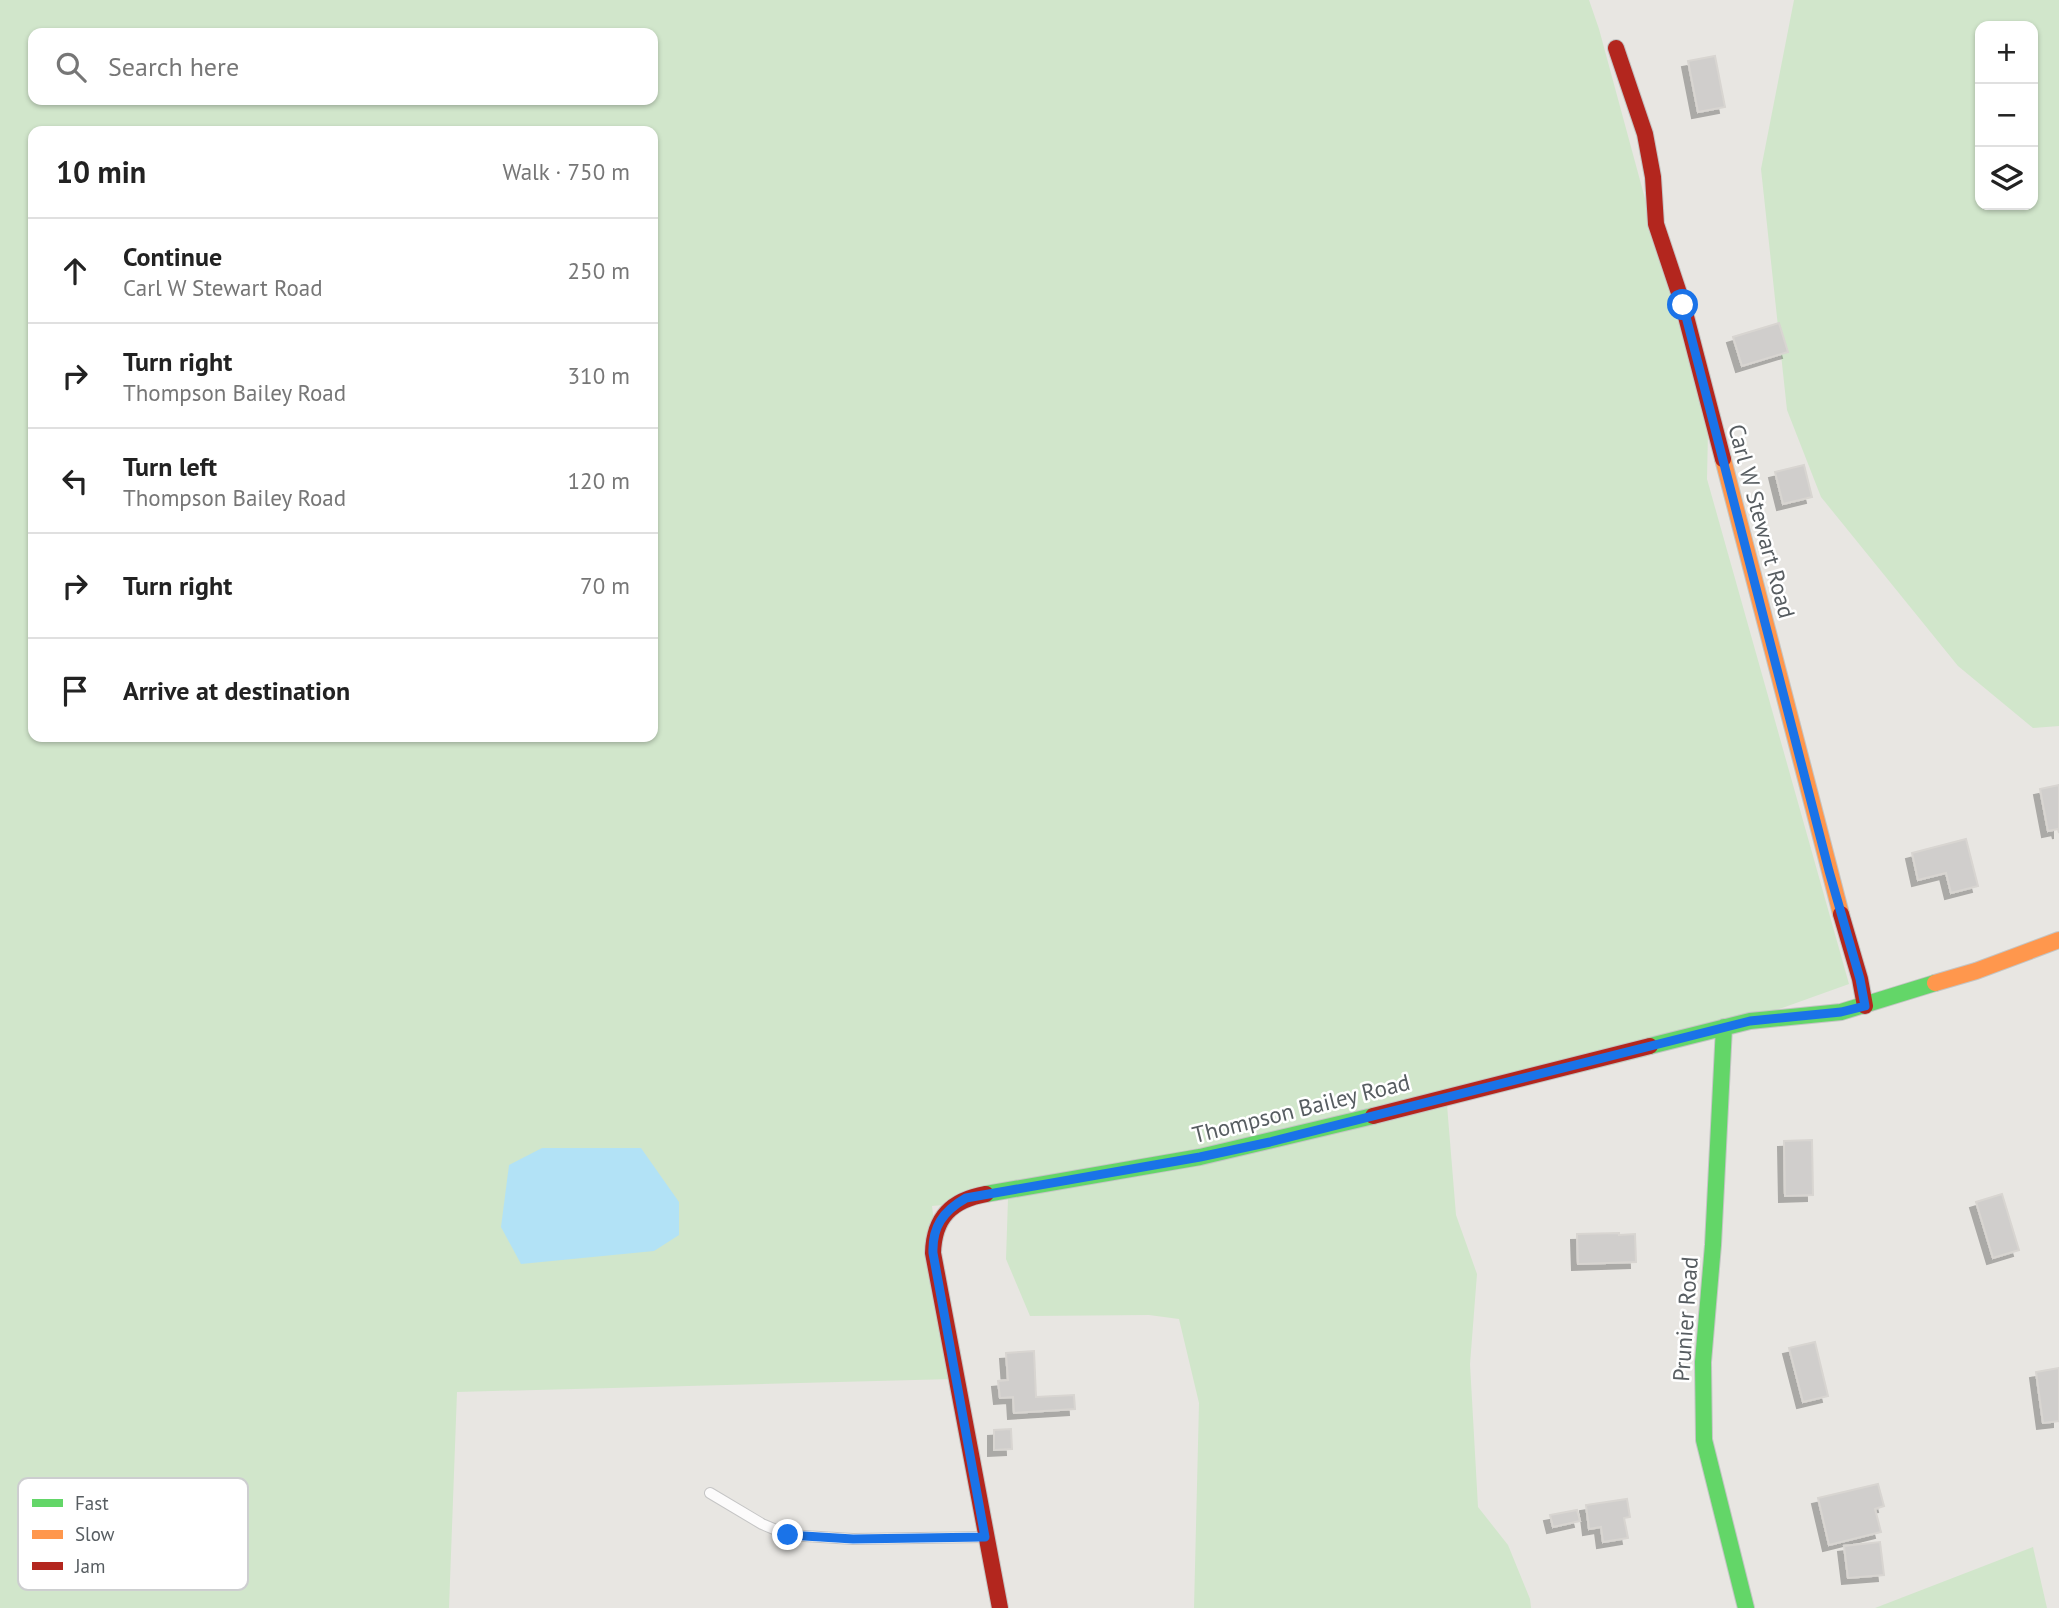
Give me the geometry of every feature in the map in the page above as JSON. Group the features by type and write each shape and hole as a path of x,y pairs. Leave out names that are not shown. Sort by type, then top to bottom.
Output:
{"street":[{"name":"Carl W Stewart Road","path":"1616,48 1645,134 1653,177 1656,225 1683,305 1865,1006"},
{"name":"Thompson Bailey Road","path":"1000,1608 933,1253 935,1230 951,1207 966,1198 1270,1142 1750,1021 1841,1012 1976,971 2059,940"},
{"name":"Prunier Road","path":"1724,1027 1713,1245 1703,1362 1704,1440 1746,1608"}],"lane":[{"path":"710,1493 762,1524 788,1535 866,1539 985,1537"}],"green space":[{"path":"0,0 1589,0 1708,431 1707,479 1849,984 1645,1057 1447,1105 1456,1215 1477,1274 1470,1364 1478,1507 1508,1545 1530,1599 1531,1608 1194,1608 1199,1403 1179,1319 1149,1315 1030,1316 1006,1259 1008,1199 932,1206 953,1379 457,1392 449,1608 0,1608"},
{"path":"1794,0 2059,0 2059,726 2033,728 1958,666 1821,497 1787,410 1761,169"},
{"path":"2033,1547 2047,1608 1875,1608"}],"water":[{"path":"542,1148 641,1148 679,1202 679,1235 654,1251 521,1264 501,1227 509,1165"}],"building":[{"path":"1715,56 1725,107 1698,112 1688,61"},
{"path":"1779,323 1788,352 1742,366 1733,337"},
{"path":"1804,465 1812,497 1783,504 1775,472"},
{"path":"2059,785 2059,833 2058,829 2048,831 2040,789"},
{"path":"1966,839 1978,886 1951,893 1946,873 1918,880 1912,853"},
{"path":"1812,1140 1813,1195 1785,1196 1784,1141"},
{"path":"2002,1194 2019,1250 1993,1258 1976,1202"},
{"path":"1577,1234 1635,1234 1636,1262 1578,1264"},
{"path":"1815,1342 1828,1396 1803,1402 1789,1348"},
{"path":"1034,1351 1036,1397 1074,1395 1075,1409 1014,1413 1013,1397 1000,1398 998,1381 1008,1380 1006,1353"},
{"path":"2059,1368 2059,1421 2043,1423 2036,1372"},
{"path":"1011,1429 1012,1449 994,1450 994,1430"},
{"path":"1878,1484 1884,1506 1875,1509 1881,1532 1829,1545 1818,1498"},
{"path":"1627,1499 1630,1517 1624,1518 1628,1538 1603,1542 1601,1527 1589,1529 1586,1505"},
{"path":"1577,1510 1580,1521 1553,1527 1550,1515"},
{"path":"1880,1542 1884,1575 1848,1578 1844,1546"}],"traffic: fast":[{"path":"1650,1046 1750,1021 1841,1012 1935,983"},
{"path":"1724,1027 1713,1245 1703,1362 1704,1440 1746,1608"},
{"path":"986,1194 1200,1157 1373,1116"}],"traffic: slow":[{"path":"1723,459 1841,914"},
{"path":"1935,983 2059,940"}],"traffic: jam":[{"path":"1616,48 1645,134 1653,177 1656,224 1683,305 1723,459"},
{"path":"1841,914 1865,1006"},
{"path":"1373,1116 1650,1046"},
{"path":"986,1194 964,1201 947,1212 937,1229 933,1253 1000,1608"}],"route":[{"path":"788,1535 853,1539 985,1537 933,1253 935,1230 943,1215 966,1198 1270,1142 1750,1021 1841,1012 1865,1006 1683,305"}]}
